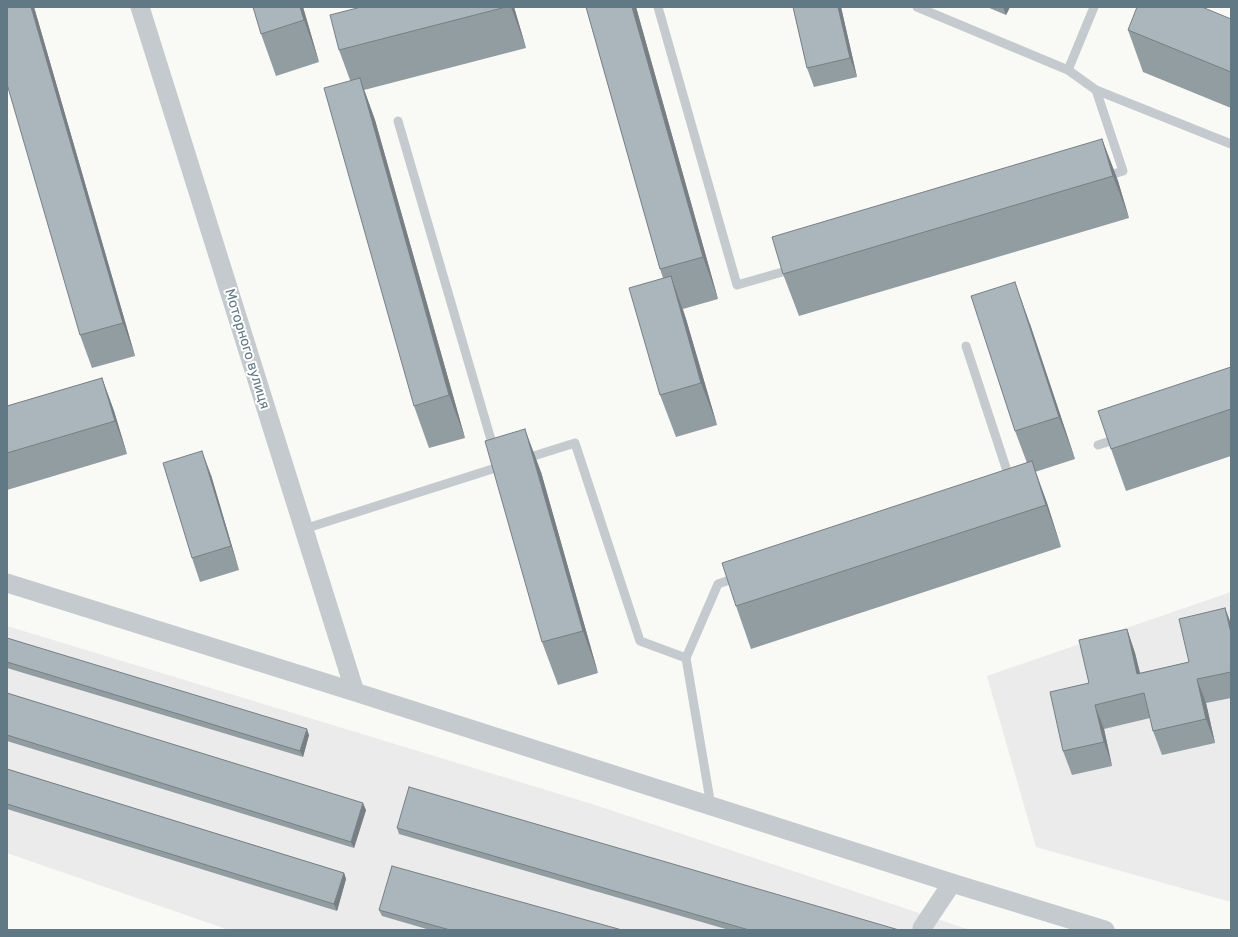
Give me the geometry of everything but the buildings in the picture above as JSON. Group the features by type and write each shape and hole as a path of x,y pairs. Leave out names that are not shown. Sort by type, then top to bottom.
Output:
{"street":[{"name":"Моторного вулиця","path":"140,7 355,692"},
{"path":"7,583 355,692 952,883 1105,930"},
{"path":"922,930 952,883"}],"lane":[{"path":"658,7 737,285 805,265"},
{"path":"917,7 1068,70 1096,90 1231,144"},
{"path":"1068,70 1094,7"},
{"path":"1093,180 1123,171 1096,90"},
{"path":"398,121 499,467"},
{"path":"966,346 1013,488"},
{"path":"1098,445 1128,435"},
{"path":"304,529 575,443 640,641 686,658"},
{"path":"711,806 686,658 718,584 748,574"}],"shaded area":[{"path":"1231,592 1231,902 1036,847 987,676"},
{"path":"7,626 592,804 970,930 229,930 7,853"}]}
